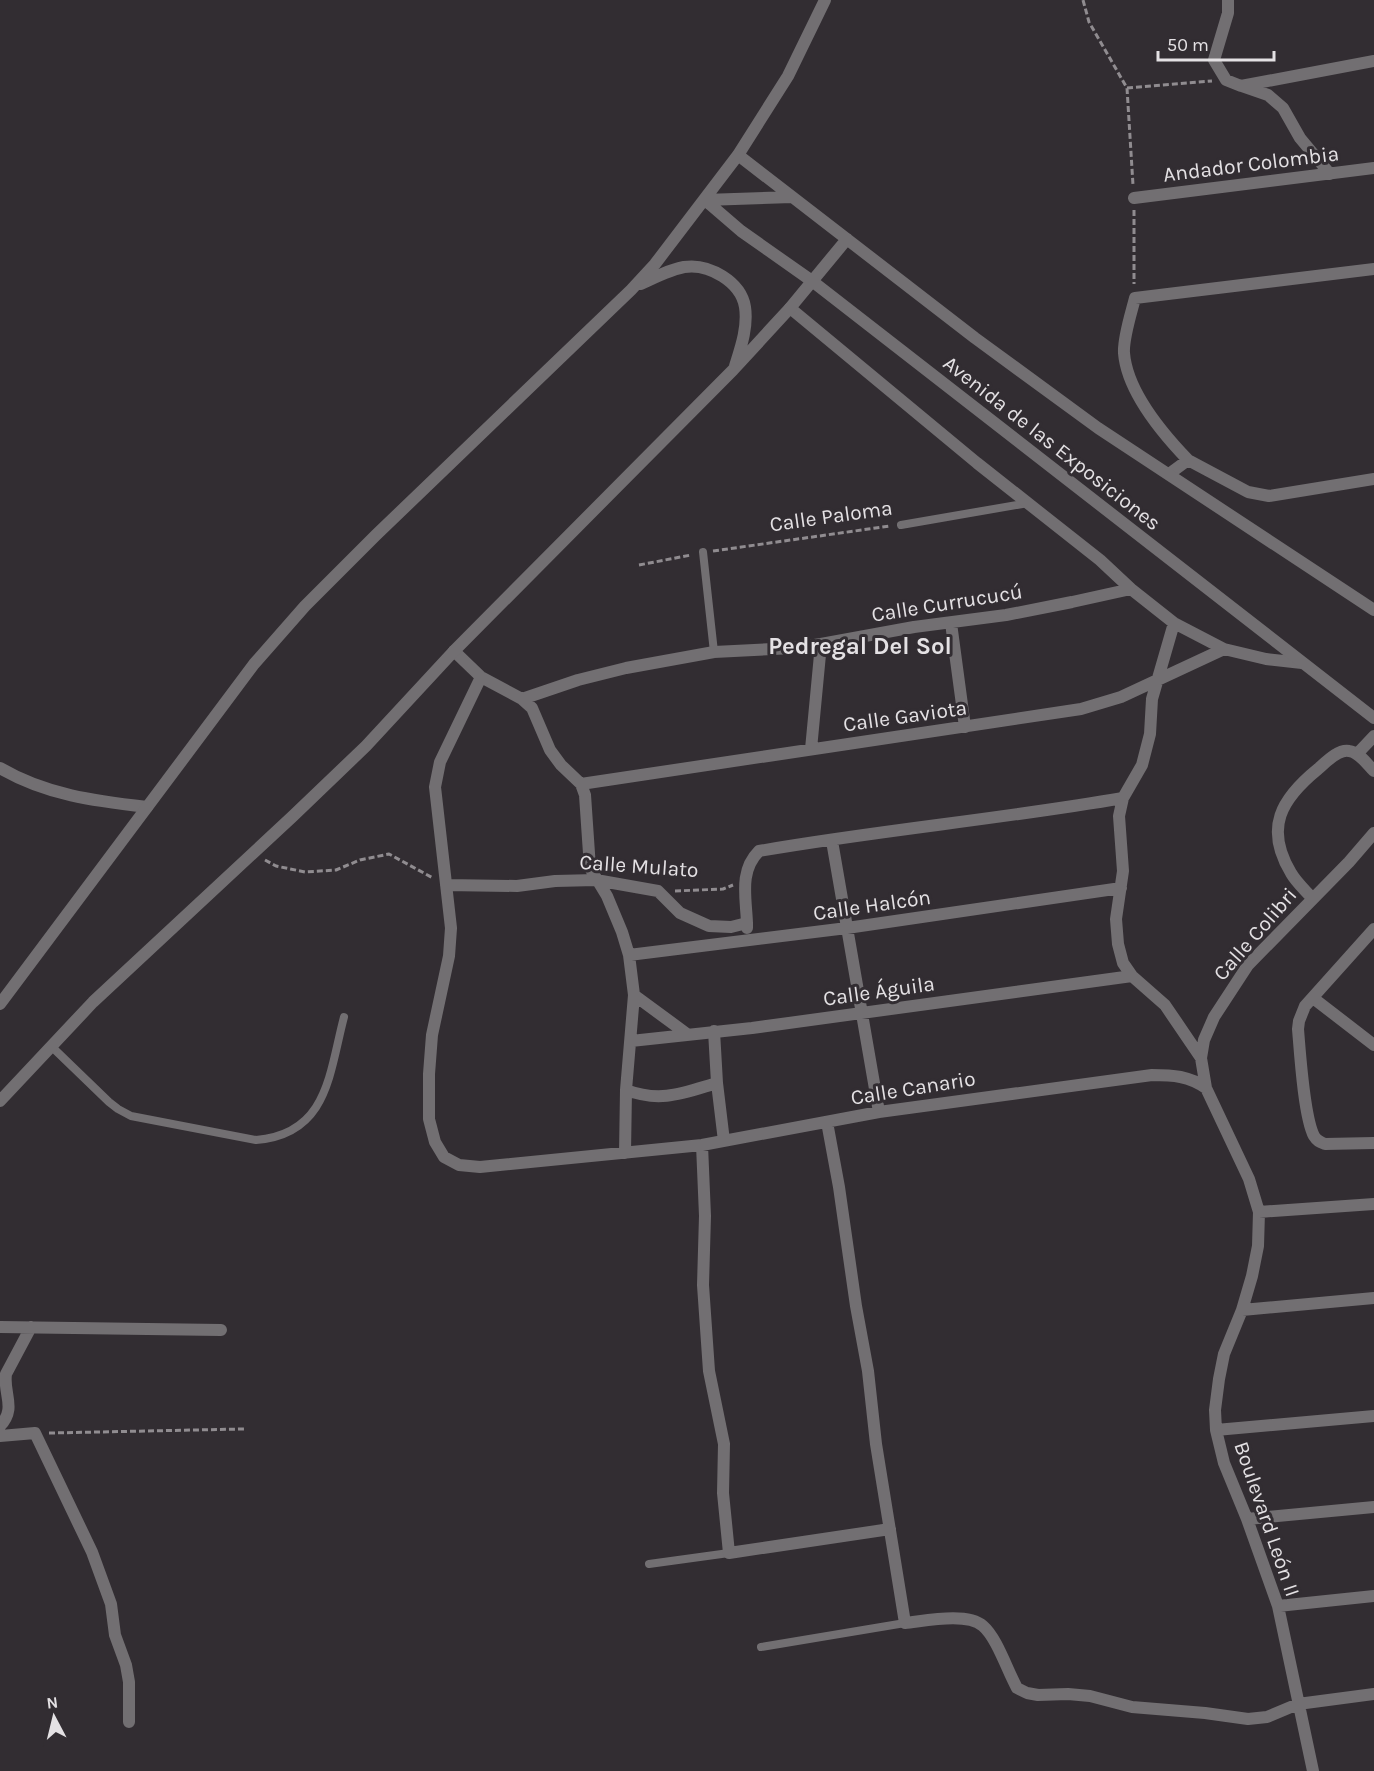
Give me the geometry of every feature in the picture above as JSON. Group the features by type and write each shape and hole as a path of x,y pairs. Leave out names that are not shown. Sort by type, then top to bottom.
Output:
{"street":[{"path":"0,1004 260,657 285,628 376,535 631,290 661,257 738,155 788,76 825,0"},
{"path":"1228,0 1228,13 1214,60 1226,80 1268,95 1283,108 1300,138 1330,174"},
{"path":"1241,86 1374,61"},
{"name":"Avenida de las Exposiciones","path":"738,155 994,352 1098,428 1374,610"},
{"name":"Andador Colombia","path":"1134,198 1374,168"},
{"path":"705,200 792,196"},
{"name":"Avenida de las Exposiciones","path":"705,200 741,231 812,281 1374,718"},
{"path":"0,1101 93,1002 366,746 454,651 734,370 790,308 847,239"},
{"path":"631,290 654,277 687,266 702,268 729,281 739,291 744,305 745,323 734,370"},
{"path":"1374,269 1135,298 1124,351 1128,377 1139,397 1174,445 1188,460 1248,492 1269,496 1374,479"},
{"path":"790,308 1174,623 1224,649 1266,659 1302,663"},
{"path":"1169,474 1188,460"},
{"name":"Calle Currucucú","path":"522,699 578,680 626,668 714,652 795,648 821,644 1072,602 1131,588"},
{"path":"951,623 965,727"},
{"path":"1174,623 1152,699 1150,734 1142,765 1123,798 1119,816 1123,870 1116,919 1118,944 1123,963 1132,976 1165,1005 1201,1058"},
{"path":"811,749 821,644"},
{"name":"Calle Gaviota","path":"581,784 1081,709 1121,696 1224,649"},
{"path":"454,651 481,677 522,699 532,708 550,750 561,765 581,784 588,813 590,868 615,912 629,955 634,995 626,1090 625,1153"},
{"path":"446,885 435,787 440,762 481,677"},
{"path":"1357,754 1374,736"},
{"path":"1312,898 1292,875 1282,856 1278,833 1280,813 1296,788 1338,753 1345,751 1357,754 1374,771"},
{"path":"0,768 60,794 147,807"},
{"path":"748,941 745,877 750,860 759,851 862,835 1046,812 1123,798"},
{"name":"Calle Colibri","path":"1259,1212 1249,1179 1206,1088 1201,1058 1204,1040 1229,991 1248,965 1349,862 1374,833"},
{"path":"832,841 879,1112"},
{"name":"Calle Mulato","path":"446,885 517,886 555,881 596,880 658,891"},
{"name":"Calle Canario","path":"446,885 451,928 449,956 432,1035 429,1119 435,1142 444,1157 459,1165 480,1167 702,1145 879,1112 1152,1075 1183,1076 1195,1080 1206,1088"},
{"name":"Calle Halcón","path":"629,955 847,928 1121,888"},
{"path":"658,891 680,913 709,926 731,927 747,923"},
{"path":"1374,929 1312,998 1301,1014 1298,1029 1309,1121 1318,1141 1335,1145 1374,1143"},
{"name":"Calle Águila","path":"631,1041 861,1014 1132,976"},
{"path":"634,995 687,1034"},
{"path":"1312,998 1374,1045"},
{"path":"714,1030 724,1141"},
{"path":"626,1090 653,1098 668,1097 717,1083"},
{"path":"827,1122 839,1187 855,1306 868,1371 876,1444 905,1623 954,1618 979,1623 984,1626 993,1641 1017,1688 1038,1695 1090,1696 1132,1707 1248,1719 1267,1717 1298,1704 1374,1694"},
{"path":"702,1145 705,1216 703,1285 709,1371 724,1444 723,1493 729,1552 890,1530"},
{"path":"1259,1212 1374,1204"},
{"name":"Boulevard León II","path":"1259,1212 1258,1246 1252,1276 1242,1310 1224,1354 1215,1410 1216,1430 1224,1463 1278,1606 1313,1771"},
{"path":"1242,1310 1374,1298"},
{"path":"0,1327 221,1330"},
{"path":"0,1426 10,1410 5,1382 6,1374 31,1327"},
{"path":"1216,1430 1374,1416"},
{"path":"0,1436 35,1433 92,1552 111,1604 115,1635 126,1665 129,1682 129,1722"},
{"path":"1247,1519 1374,1507"},
{"path":"1278,1606 1374,1596"}],"lane":[{"name":"Calle Paloma","path":"901,525 1028,504"},
{"path":"703,552 714,652"},
{"path":"51,1046 109,1102 131,1116 255,1140 271,1139 287,1134 300,1126 320,1103 344,1017"},
{"path":"649,1564 729,1552"},
{"path":"761,1647 905,1623"}],"path":[{"path":"1083,0 1089,22 1127,88 1134,198 1135,298"},
{"path":"1127,88 1226,80"},
{"name":"Calle Paloma","path":"639,565 703,552 901,525"},
{"path":"252,854 276,866 305,872 336,870 360,860 389,854 446,885"},
{"name":"Calle Mulato","path":"658,891 723,889 745,877"},
{"path":"35,1433 244,1429"}],"district":[{"name":"Pedregal Del Sol","path":"860,646"}]}
